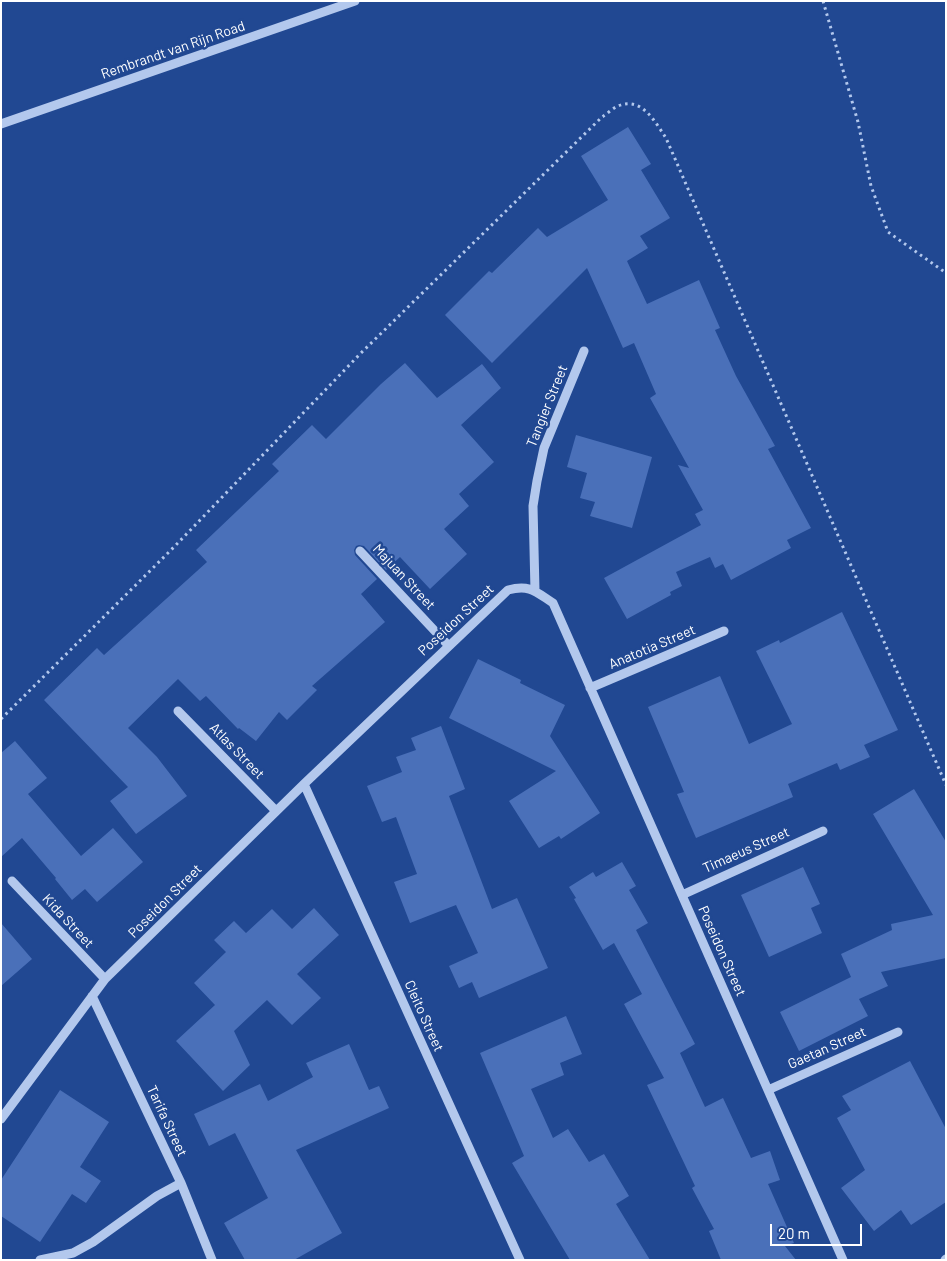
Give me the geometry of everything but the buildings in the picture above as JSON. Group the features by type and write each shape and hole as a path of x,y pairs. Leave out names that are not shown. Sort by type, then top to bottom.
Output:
{"street":[{"name":"Rembrandt van Rijn Road","path":"1,124 355,1"},
{"name":"Tangier Street","path":"535,591 533,506 537,481 544,448 584,351"},
{"name":"Majuan Street","path":"360,551 448,645"},
{"name":"Poseidon Street","path":"1,1119 105,979 448,645 508,590 521,586 535,591 553,603 843,1260"},
{"name":"Anatotia Street","path":"590,688 724,631"},
{"name":"Atlas Street","path":"178,711 276,811"},
{"name":"Cleito Street","path":"304,784 520,1260"},
{"name":"Timaeus Street","path":"682,895 823,831"},
{"name":"Kida Street","path":"12,881 105,979"},
{"name":"Tarifa Street","path":"92,996 181,1183 212,1260"},
{"name":"Gaetan Street","path":"768,1090 898,1032"},
{"path":"40,1260 73,1253 93,1242 157,1196 181,1183"}],"path":[{"path":"823,1 858,122 871,186 888,232 946,273"}]}
